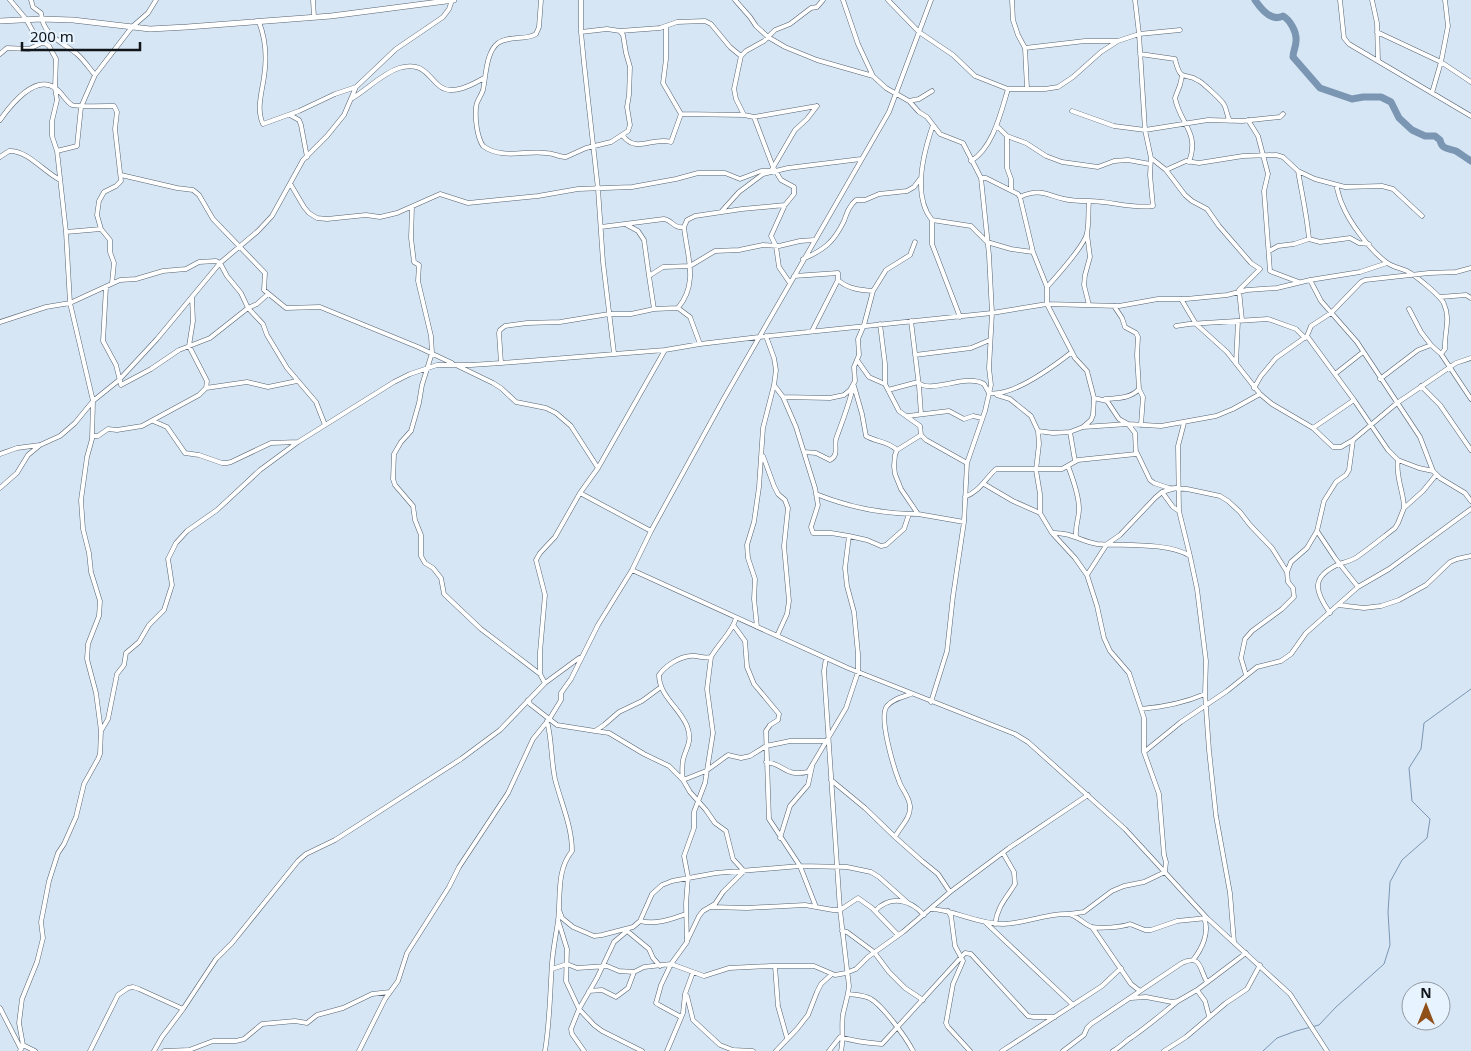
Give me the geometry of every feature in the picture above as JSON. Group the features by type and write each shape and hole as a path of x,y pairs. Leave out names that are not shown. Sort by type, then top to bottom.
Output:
{"street":[{"path":"10,0 26,19 36,37 52,50 56,59 55,88 57,100 52,121 52,136 56,151 66,232 70,304 93,401 93,436 87,456 81,500 83,529 91,572 100,601 99,616 88,644 87,659 96,693 101,731 98,759 84,784 76,817 58,854 49,881 41,922 42,938 37,962 22,999 19,1024 21,1048"},
{"path":"31,0 33,7 41,13 43,25 61,44 83,60 95,75"},
{"path":"56,151 77,146 81,106 95,75 132,27 148,13 156,0"},
{"path":"313,0 314,17"},
{"path":"0,21 26,19 73,20 150,29 178,28 314,17 420,2 453,0 443,16 396,49 356,87 347,110 339,122 306,157 272,216 240,247 220,263 158,339 119,380 93,401 70,428 60,436 40,445 28,455 17,473 0,488"},
{"path":"541,0 539,27 536,34 530,37 502,41 492,51 484,78 482,93 476,106 480,142 488,150 513,154 546,152 566,157 592,146 612,142 628,132 630,124 627,108 630,67 624,35 620,31"},
{"path":"581,0 581,32 614,353"},
{"path":"735,0 756,26 768,37 785,47 817,60 873,76"},
{"path":"744,115 736,99 734,89 741,56 764,41 775,30 786,26 812,8 817,7 823,0"},
{"path":"843,0 858,44 873,76 886,88 909,101 940,134 964,143 980,178 992,313 989,368 991,385 967,463 964,522 946,651 931,702"},
{"path":"888,0 919,32 953,55 975,76 1008,89 1045,89 1062,86 1101,52 1118,41 1138,34 1180,30"},
{"path":"359,1051 390,992 398,981 408,953 445,894 459,867 508,793 533,739 561,700 561,693 571,679 607,609 632,570 758,337 889,112 931,0"},
{"path":"1012,0 1013,20 1025,48 1027,88"},
{"path":"1020,197 1037,192 1065,200 1109,202 1132,207 1153,206 1151,158 1145,130 1135,0"},
{"path":"1340,0 1346,41 1471,116"},
{"path":"1372,0 1378,32 1378,61"},
{"path":"1432,93 1441,62 1448,26 1445,0"},
{"path":"581,32 660,28 677,22 695,20 711,24 730,47 741,56"},
{"path":"259,22 264,34 266,50 260,99 262,122 264,124 290,115 334,94 356,87"},
{"path":"623,136 635,144 660,140 671,142 681,114 663,83 666,59 666,26"},
{"path":"1378,32 1441,62 1471,82"},
{"path":"1025,48 1085,41 1118,41"},
{"path":"0,54 10,48 29,49 44,42"},
{"path":"52,50 61,44"},
{"path":"1140,54 1175,59 1178,72 1182,76 1199,81 1222,102 1230,121"},
{"path":"351,99 398,68 406,67 425,70 439,85 450,91 460,89 484,78"},
{"path":"1182,76 1175,98 1191,132 1192,153 1189,162"},
{"path":"0,120 7,109 27,92 43,85 55,88 72,105 114,106 117,112 115,129 121,181 119,184 105,190 99,201 97,217 101,229 110,240 110,252 114,263 112,283"},
{"path":"972,161 984,150 997,126 1008,89"},
{"path":"909,101 920,100 932,91"},
{"path":"681,114 744,115 754,117 817,106 807,120 796,130 773,169 739,192 720,212"},
{"path":"1072,111 1114,126 1145,130 1214,120 1230,121 1280,117 1283,114"},
{"path":"290,115 299,120 301,125 306,157"},
{"path":"754,117 773,169 781,180 794,187 794,194 785,205 771,236 776,246 779,267 790,282"},
{"path":"1248,120 1258,136 1268,174 1264,191 1270,272"},
{"path":"933,125 927,142 920,188 924,206 932,220 934,253 939,261 960,317"},
{"path":"997,126 1007,136 1026,143 1046,156 1062,162 1098,167 1114,161 1128,160 1150,164"},
{"path":"1007,136 1007,168 1011,180 1011,190"},
{"path":"0,157 9,151 18,151 60,180"},
{"path":"1166,170 1180,163 1199,163 1243,156 1283,157 1298,171 1315,179 1354,188 1382,186 1392,189 1422,216"},
{"path":"1151,158 1166,170 1192,202 1207,209 1251,263 1260,269 1299,282"},
{"path":"291,185 304,206 317,218 366,215 380,217 412,207 440,194 468,203 538,196 578,189 646,185 698,173 725,173 737,179 773,169 861,159"},
{"path":"1298,171 1301,196 1307,216 1309,239"},
{"path":"121,175 193,190 201,198 212,219 265,273 264,290 286,308 320,307 454,364 493,383 516,402 546,408 556,413 571,426 598,468"},
{"path":"804,259 824,249 834,239 850,206 856,200 865,200 879,194 907,191 914,187 921,178"},
{"path":"980,178 986,178 1011,190 1020,197 1033,252 1047,287 1047,304 1072,352 1088,371 1094,398 1093,415 1084,427"},
{"path":"1336,185 1345,212 1378,255 1387,263 1414,275 1444,302 1448,317 1444,336 1445,349 1441,354"},
{"path":"1089,201 1087,234 1090,257 1084,284 1089,306"},
{"path":"678,308 689,291 690,266 684,227 687,220 695,216 720,212 785,205"},
{"path":"412,207 411,238 413,260 419,265 418,281 431,336 432,354 412,431 401,442 394,454 392,471 395,485 413,506 415,520 421,535 421,556 425,563 433,568 441,578 444,594 481,629 540,674 545,683"},
{"path":"601,228 664,219 667,219 676,226 684,227"},
{"path":"932,220 972,226 987,242 1011,249 1033,252"},
{"path":"627,225 638,231 644,240 654,309"},
{"path":"66,232 101,229"},
{"path":"1047,287 1061,272 1087,234"},
{"path":"1269,251 1278,246 1294,244 1309,239 1320,242 1350,238 1359,243 1369,244"},
{"path":"649,276 663,267 690,266 715,251 736,251 763,245 776,246 814,240"},
{"path":"897,450 893,446 866,436 854,385 854,367 858,355 858,338 864,325 873,291 886,270 910,255 915,242"},
{"path":"0,322 46,307 70,304 120,280 136,279 150,274 186,269 199,262 214,260 220,263 227,276 241,293 248,308 263,324 280,358 316,402 325,425"},
{"path":"101,731 108,719 117,674 124,665 126,653 138,642 149,625 164,610 172,584 168,559 176,543 187,531 217,510 260,470 298,442 394,382 428,367 665,350 700,344 864,325 960,317 1047,304 1114,306 1158,299 1181,299 1277,288 1299,282 1360,272 1387,263"},
{"path":"1254,388 1276,358 1306,337 1311,326 1331,313 1349,293 1365,280 1456,272 1471,268"},
{"path":"1236,364 1240,320 1240,288 1260,269"},
{"path":"794,276 838,273 838,280 812,331"},
{"path":"838,280 843,285 873,291"},
{"path":"1310,280 1315,291 1331,313 1357,342 1420,437 1435,473"},
{"path":"106,287 103,341 116,365 121,385 189,346 210,338 268,294"},
{"path":"1440,297 1466,295 1471,298"},
{"path":"192,298 193,321 189,346 194,359 206,377 206,388"},
{"path":"1181,299 1196,324 1217,342 1260,394 1272,404 1312,428 1333,447 1340,447 1353,440 1397,403 1421,386 1456,363 1471,358"},
{"path":"1114,306 1122,318 1125,327 1136,333 1138,337 1139,389 1143,397 1141,425"},
{"path":"501,363 499,333 501,328 505,326 560,322 609,314 631,314 654,309 678,308 690,317 700,344"},
{"path":"1409,309 1421,332 1441,354 1471,399"},
{"path":"1176,326 1268,319 1296,328 1306,337 1335,374 1388,450 1398,460 1435,473 1465,493 1471,500"},
{"path":"911,321 921,414"},
{"path":"880,324 885,364 885,384 899,411 920,426 921,435 936,446 967,463"},
{"path":"757,627 754,599 755,579 748,558 747,545 754,522 763,428 774,385 775,364 766,336"},
{"path":"915,355 971,348 991,340"},
{"path":"1380,379 1418,350 1431,345"},
{"path":"540,674 544,595 536,558 555,537 580,493 598,468 665,350"},
{"path":"997,395 1044,374 1072,352"},
{"path":"1335,374 1363,352"},
{"path":"857,360 869,377 885,384"},
{"path":"93,436 98,436 108,429 117,430 138,427 153,421 199,395 206,388 247,382 268,387 298,381"},
{"path":"918,382 927,388 945,383 980,382 984,384 989,394"},
{"path":"888,390 918,382"},
{"path":"774,385 783,396 796,427 816,494 818,505 812,527 813,533 849,536 867,540 881,546 886,545 904,529 909,514"},
{"path":"783,396 830,398 844,395 854,385"},
{"path":"804,452 816,453 830,460 836,455 836,438 854,385"},
{"path":"1421,386 1440,405 1471,450"},
{"path":"1094,398 1128,397 1135,394 1139,389"},
{"path":"1466,394 1471,391"},
{"path":"989,394 1010,399 1031,416 1038,431 1039,444 1036,470 1040,494 1040,513 1052,533 1075,558 1087,575 1093,591 1104,638 1110,651 1129,673 1144,718 1144,752 1159,794 1166,862 1165,872"},
{"path":"1038,431 1052,433 1070,432 1084,427 1128,424 1161,426 1184,423 1216,416 1260,394"},
{"path":"1105,399 1119,419 1128,424 1134,433 1137,452 1150,480 1169,488 1220,496 1228,501 1272,548 1286,572 1288,582 1294,588 1294,598 1244,639 1241,658 1246,675"},
{"path":"1312,428 1354,400"},
{"path":"908,416 949,411 964,419 973,416 982,418"},
{"path":"153,421 167,427 185,453 198,454 222,463 231,462 271,443 298,442"},
{"path":"1184,423 1178,446 1179,511 1197,589 1206,660 1205,694 1216,816 1230,893 1234,942"},
{"path":"1070,432 1075,461"},
{"path":"918,514 900,488 895,474 895,455 897,450 921,435"},
{"path":"1286,572 1292,562 1307,548 1317,531 1324,501 1336,482 1344,478 1349,470 1353,440"},
{"path":"0,454 17,448 40,445"},
{"path":"762,452 774,486 778,494 785,500 788,508 784,546 789,601 787,614 777,636"},
{"path":"965,497 984,484 996,469 1036,470 1062,468 1078,460 1135,455 1137,452"},
{"path":"1330,613 1320,599 1318,584 1320,577 1324,572 1357,557 1398,524 1404,508 1403,493 1399,481 1398,460"},
{"path":"1068,466 1079,509 1076,536"},
{"path":"1404,508 1423,491 1435,473"},
{"path":"984,484 1005,497 1040,513"},
{"path":"1087,575 1107,544 1120,535 1138,514 1162,492 1178,488"},
{"path":"1162,492 1173,507 1179,511"},
{"path":"580,493 651,532"},
{"path":"816,494 831,500 874,510 918,514 964,522"},
{"path":"1144,752 1181,722 1227,691 1257,667 1281,662 1291,654 1306,633 1358,587 1390,569 1471,509"},
{"path":"1317,531 1358,587"},
{"path":"1052,533 1076,536 1095,544 1172,549 1190,556"},
{"path":"780,838 793,802 808,785 816,757 846,708 858,672 854,612 847,586 845,568 849,536"},
{"path":"1338,605 1364,608 1381,606 1399,600 1426,585 1450,562 1457,558 1471,556"},
{"path":"632,570 858,672 1015,734 1028,742 1125,829 1206,918 1290,994 1328,1051"},
{"path":"687,942 688,877 685,852 694,828 694,812 705,783 713,733 707,689 711,656 720,641 734,626 736,618"},
{"path":"734,626 745,641 747,667 754,684 779,714 778,720 766,730 769,820 800,866 816,907"},
{"path":"683,780 683,760 689,747 687,726 661,687 660,673 672,662 688,656 706,658 711,656"},
{"path":"154,1051 216,959 232,943 298,861 306,854 335,840 461,760 500,730 545,683 581,657"},
{"path":"826,658 824,671 828,739 848,994 843,1014 844,1038 842,1051"},
{"path":"595,730 619,712 642,701 661,687"},
{"path":"896,837 909,814 910,806 899,783 886,736 884,713 886,707 894,700 912,694"},
{"path":"1141,709 1186,702 1205,694"},
{"path":"528,700 530,704 557,725 610,734 669,766 683,780 697,802 706,810 715,823 726,831 733,859 744,870"},
{"path":"545,1051 550,1024 552,969 562,869 566,858 572,851 572,837 560,802 555,777 548,719"},
{"path":"683,780 706,771 726,756 732,755 740,758 750,756 766,746 828,739"},
{"path":"766,762 776,764 793,774 808,772 812,767"},
{"path":"831,780 938,874 950,892"},
{"path":"552,969 567,964 577,968 607,966 619,971 634,972 644,967 671,964 704,976 729,968 776,966 818,967 832,974 846,973 856,969 874,952 924,915 950,892 1003,853 1088,795"},
{"path":"995,924 1001,903 1015,884 1014,872 1003,853"},
{"path":"584,1051 572,1034 571,1029 579,1009 614,942 640,921 652,894 662,885 688,877 744,870 800,866 847,867 871,872 908,903"},
{"path":"681,1017 656,1003 661,985 671,964 687,942 699,916 703,911 711,907 744,870"},
{"path":"931,909 948,911 995,924 1015,923 1029,919 1084,912 1112,891 1124,886 1144,882 1165,872"},
{"path":"711,907 747,908 805,905 828,910 840,910 858,898 875,911 898,935"},
{"path":"875,911 885,903 894,901 916,906 924,915"},
{"path":"559,910 562,918 583,933 594,936 626,931 649,948 653,958 660,966"},
{"path":"948,911 951,916 955,946 963,961 953,984 946,1023 970,1051"},
{"path":"640,921 662,921 686,914"},
{"path":"1068,914 1092,927 1131,984 1140,991"},
{"path":"1092,927 1123,927 1129,924 1145,930 1151,930 1177,920 1206,918"},
{"path":"1063,1051 1084,1035 1091,1024 1182,963 1193,960 1200,952 1206,928 1206,918"},
{"path":"558,920 565,938 566,981 579,1009 594,1025 642,1051"},
{"path":"985,922 1073,1005"},
{"path":"842,931 847,932 874,952 898,982 923,1000"},
{"path":"829,1051 838,1038 854,1042 882,1044 965,953 971,954 1028,1016 1055,1017"},
{"path":"1113,1051 1122,1046 1131,1037 1140,1033 1178,1001 1197,990 1246,953"},
{"path":"1193,960 1200,965 1207,982"},
{"path":"776,966 778,1006 787,1038"},
{"path":"1164,1051 1186,1037 1209,1016 1247,989 1260,966"},
{"path":"1002,1051 1102,986 1121,968"},
{"path":"589,991 602,990 616,997 628,988 634,972"},
{"path":"668,1051 681,1017 685,994 693,972"},
{"path":"776,1051 808,1015 821,984 832,974"},
{"path":"90,1051 118,995 128,988 133,987 183,1008"},
{"path":"1197,990 1206,1001 1209,1016"},
{"path":"164,1051 189,1050 212,1041 244,1039 262,1024 295,1021 307,1023 317,1015 348,1006 372,994 390,992"},
{"path":"685,994 694,1020 720,1045 733,1050 758,1051"},
{"path":"848,994 865,996 872,999 908,1041 913,1051"},
{"path":"1129,999 1146,997 1172,1002 1178,1001"},
{"path":"0,1008 21,1048"},
{"path":"21,1048 35,1051"}],"waterway":[{"path":"1255,0 1267,14 1275,17 1283,16 1290,23 1296,38 1293,57 1320,88 1352,99 1381,97 1391,102 1399,118 1412,130 1425,136 1435,136 1444,147 1456,151 1471,161"},
{"path":"1263,1051 1277,1038 1319,1025 1384,964 1390,945 1388,912 1390,882 1402,860 1427,838 1430,819 1412,801 1409,768 1421,749 1424,723 1471,689"}]}
